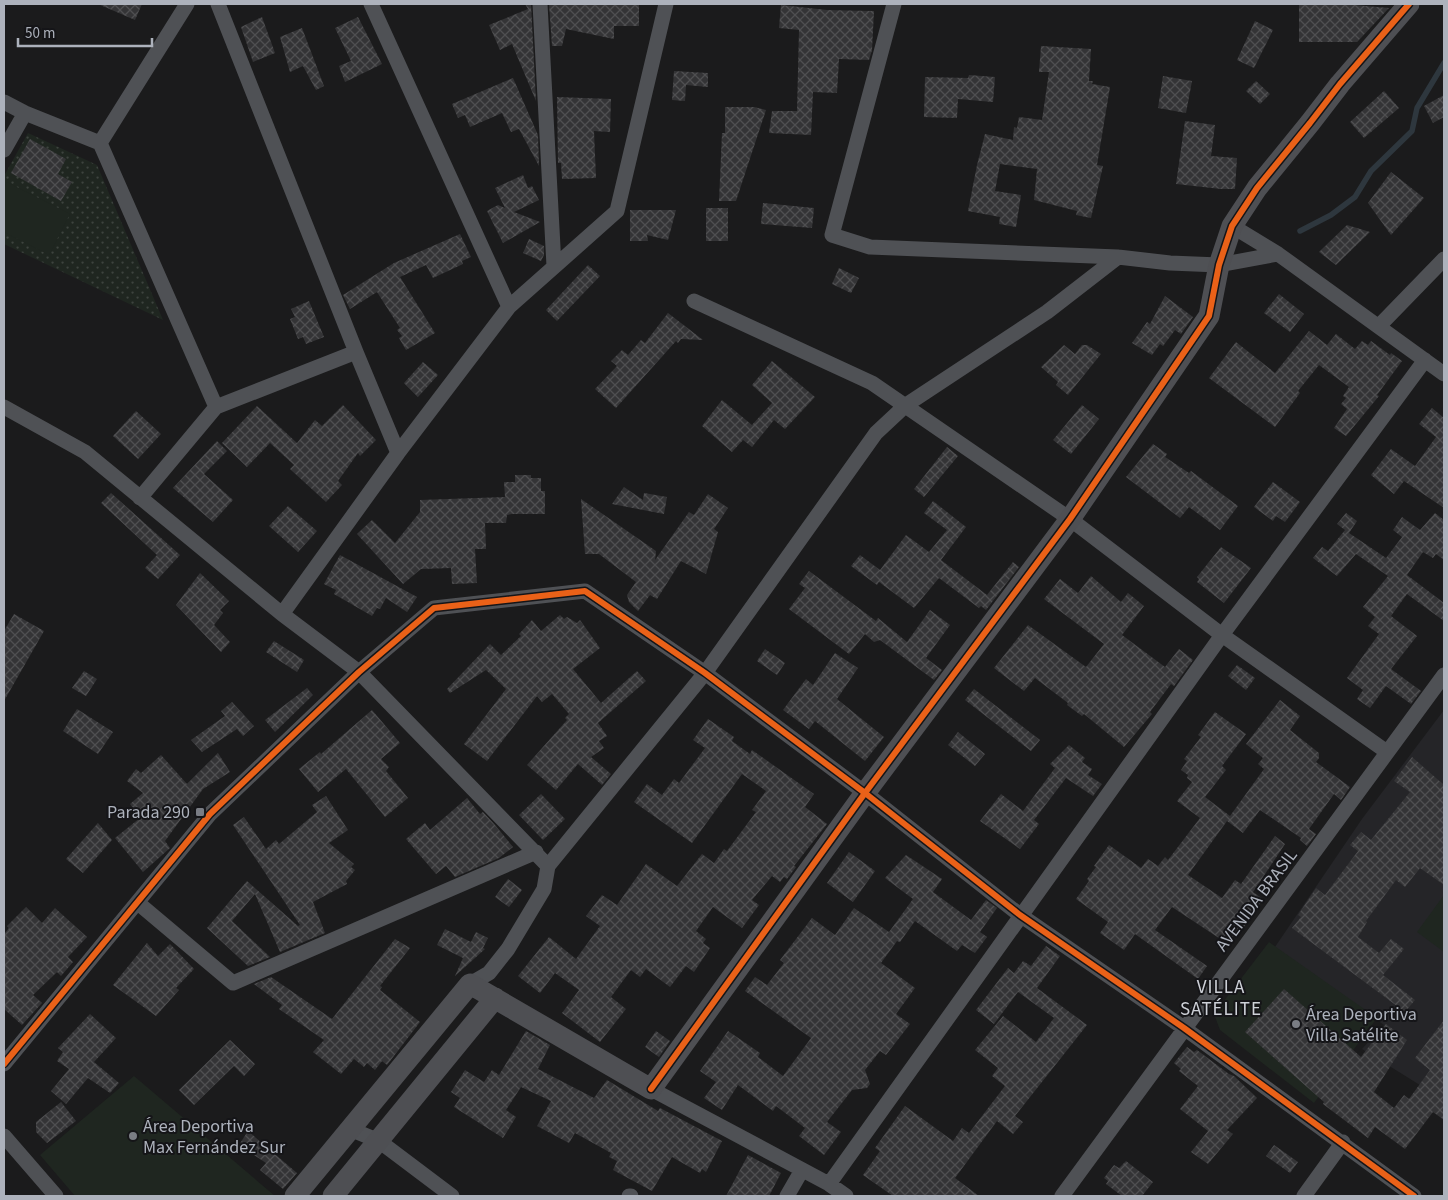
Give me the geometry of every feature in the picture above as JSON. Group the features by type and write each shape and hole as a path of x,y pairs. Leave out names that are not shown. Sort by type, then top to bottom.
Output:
{"street":[{"path":"100,143 187,4"},
{"path":"218,4 398,453"},
{"path":"371,4 509,307"},
{"path":"540,4 554,266"},
{"path":"282,614 398,453 509,307 616,211 666,4"},
{"path":"894,4 832,236 870,247 1118,257 1170,263 1218,265 1278,254"},
{"path":"651,1089 865,793 1070,519 1209,316 1218,265 1232,226 1257,188 1310,124 1340,84 1410,4"},
{"path":"4,102 25,113 100,143 216,407"},
{"path":"4,150 25,113"},
{"path":"1232,226 1278,254 1444,374"},
{"path":"295,1196 470,984 489,973 508,949 544,889 548,866 705,673 876,433 906,405 1047,312 1118,257"},
{"path":"1379,326 1444,259"},
{"path":"694,301 872,383 906,405 1070,519 1222,635 1387,752"},
{"path":"140,498 216,407 356,352"},
{"path":"829,1184 1222,635 1425,360"},
{"path":"4,407 85,452 282,614 359,672 548,866"},
{"path":"4,1064 210,814 359,672 434,608 585,591 705,673 865,793 1020,915 1184,1028 1343,1142 1414,1196"},
{"name":"AVENIDA BRASIL","path":"1062,1196 1184,1028 1349,808 1387,752 1444,675"},
{"path":"138,903 233,982 536,852"},
{"path":"470,984 651,1089 829,1184 846,1196"},
{"path":"333,1196 495,998"},
{"path":"350,1129 379,1141 452,1196"},
{"path":"4,1136 56,1196"},
{"path":"1304,1196 1343,1142"},
{"path":"787,1196 802,1170"}],"shaded area":[{"path":"28,133 97,165 163,320 4,244 4,176"},
{"path":"7,182 70,214 49,255 4,232 4,188"},
{"path":"1444,710 1444,1100 1362,1049 1384,1025 1275,947 1362,819"},
{"path":"1444,895 1444,952 1417,932"},
{"name":"Área Deportiva Villa Satélite","path":"1269,942 1377,1018 1314,1103 1220,1030 1214,1014"},
{"name":"Área Deportiva Max Fernández Sur","path":"134,1076 275,1196 75,1196 40,1155"}],"building":[{"path":"98,4 142,4 135,20"},
{"path":"525,4 531,4 536,101 512,44 500,50 489,25 528,9"},
{"path":"549,4 639,4 639,26 614,26 614,39 566,29 562,46 552,46"},
{"path":"1299,4 1343,4 1389,8 1357,42 1299,42"},
{"path":"781,5 827,10 874,11 872,50 869,60 839,59 837,93 813,92 811,135 769,133 772,111 797,111 799,30 779,28"},
{"path":"262,17 275,53 253,62 241,27"},
{"path":"358,17 382,64 345,82 339,66 351,61 335,28"},
{"path":"1255,21 1273,30 1254,68 1237,60"},
{"path":"302,28 324,86 316,90 303,66 290,72 280,37"},
{"path":"1041,46 1091,49 1089,81 1093,81 1092,84 1110,87 1097,165 1103,166 1091,218 1076,215 1077,211 1034,200 1037,169 1000,164 995,191 1021,195 1016,227 999,224 1000,217 968,211 977,165 985,134 1013,140 1014,127 1017,128 1019,117 1042,120 1049,72 1039,72"},
{"path":"674,71 708,73 708,87 686,85 685,101 672,100"},
{"path":"969,75 995,77 993,102 958,99 957,118 924,117 925,77 968,78"},
{"path":"1163,76 1192,81 1186,113 1158,108"},
{"path":"513,78 538,135 539,166 519,129 511,132 502,113 470,127 465,115 458,118 452,104"},
{"path":"1256,81 1270,94 1260,104 1246,91"},
{"path":"1384,91 1399,108 1364,138 1350,122"},
{"path":"1444,95 1444,117 1433,123 1424,106"},
{"path":"557,97 611,99 610,132 594,131 596,178 562,179 561,163 558,163"},
{"path":"725,107 754,107 766,110 736,201 719,201 722,133 725,133"},
{"path":"1185,121 1215,125 1211,156 1237,158 1235,189 1176,184"},
{"path":"30,139 66,159 58,174 72,182 61,201 11,173"},
{"path":"1391,172 1424,198 1391,235 1368,203"},
{"path":"523,175 528,188 532,186 539,200 514,212 540,222 503,243 487,211 498,205 505,208 495,188"},
{"path":"763,203 814,208 812,228 761,224"},
{"path":"706,208 728,208 728,241 706,241"},
{"path":"630,210 676,210 668,240 647,235 648,241 630,241"},
{"path":"1347,225 1370,232 1336,265 1319,252"},
{"path":"460,234 471,257 462,261 463,264 433,278 426,265 400,277 435,333 406,350 399,338 402,336 397,330 400,328 377,292 350,309 343,295 394,263"},
{"path":"529,239 544,246 544,255 541,261 523,253"},
{"path":"588,265 600,276 557,321 546,310"},
{"path":"839,268 859,278 851,293 832,284"},
{"path":"1279,294 1304,314 1290,332 1264,313"},
{"path":"1165,296 1193,317 1181,334 1175,330 1163,346 1160,344 1152,355 1132,343 1147,322 1150,324"},
{"path":"309,301 324,337 306,344 303,337 298,339 290,319 295,317 291,309"},
{"path":"668,313 703,340 681,339 678,343 676,341 616,408 595,389 617,366 611,361 622,350 628,355 641,340 645,343"},
{"path":"1309,331 1327,345 1336,334 1355,349 1362,341 1368,345 1371,341 1402,361 1377,395 1379,396 1346,436 1334,428 1347,409 1341,404 1346,398 1343,396 1349,387 1319,365 1298,391 1300,393 1275,427 1209,378 1236,342 1275,373"},
{"path":"1064,345 1075,354 1082,345 1087,345 1101,354 1068,395 1056,385 1058,382 1041,367"},
{"path":"772,361 815,397 785,429 774,420 752,447 743,440 732,452 702,426 722,400 752,425 772,403 752,385"},
{"path":"423,362 438,375 418,397 404,383"},
{"path":"343,405 376,440 360,456 358,453 338,481 342,485 326,502 290,469 294,465 270,443 247,467 222,443 257,406 297,443 315,420 322,426"},
{"path":"1082,405 1099,419 1071,454 1053,440"},
{"path":"1432,408 1444,418 1444,508 1404,481 1394,494 1371,475 1391,449 1415,466 1436,437 1419,424"},
{"path":"136,411 161,434 138,459 113,436"},
{"path":"217,441 227,451 204,474 233,500 213,522 173,488"},
{"path":"1153,444 1167,454 1165,457 1189,473 1191,471 1238,506 1220,530 1189,507 1180,518 1126,477"},
{"path":"947,447 958,456 924,497 914,489"},
{"path":"515,475 531,475 531,478 541,478 541,491 545,491 545,514 512,514 507,515 506,523 485,523 486,549 475,549 477,583 452,584 451,568 421,569 403,584 357,534 372,520 395,543 420,512 420,500 505,497 504,482 515,482"},
{"path":"1273,482 1300,502 1285,522 1276,516 1273,521 1254,507"},
{"path":"624,487 643,500 644,493 667,497 664,514 612,504"},
{"path":"111,493 180,555 158,579 145,568 157,555 101,503"},
{"path":"708,494 728,508 714,529 718,532 706,574 681,561 657,599 650,595 638,611 629,602 627,595 636,582 599,554 585,554 581,499 656,551 655,560 689,512 694,515"},
{"path":"933,501 966,527 941,560 987,595 1013,562 1019,567 986,610 981,606 979,608 939,578 914,608 879,582 877,585 851,566 860,555 880,570 906,535 929,552 947,530 924,513"},
{"path":"288,506 317,531 298,552 269,526"},
{"path":"1346,513 1357,521 1349,533 1386,558 1402,537 1393,530 1402,517 1420,530 1435,513 1444,520 1444,560 1436,554 1433,558 1423,552 1407,575 1444,603 1444,621 1407,594 1391,616 1417,636 1391,669 1421,691 1411,704 1386,686 1370,708 1357,699 1363,690 1347,678 1379,634 1368,626 1375,617 1363,607 1388,576 1356,554 1337,576 1313,558 1322,547 1328,551 1345,530 1337,524"},
{"path":"1221,547 1251,568 1224,603 1197,582 1199,579 1197,577"},
{"path":"340,555 417,597 407,612 386,598 380,609 377,608 372,616 334,594 336,590 324,584"},
{"path":"809,571 876,621 878,618 907,642 930,610 950,625 926,658 942,670 934,680 880,640 874,642 865,634 849,654 789,609 805,588 799,584"},
{"path":"200,573 229,601 220,610 223,613 214,625 230,642 221,652 176,605"},
{"path":"1091,576 1121,602 1128,593 1144,606 1122,635 1165,667 1179,649 1193,660 1174,686 1171,684 1150,712 1152,714 1124,747 1084,714 1082,716 1067,705 1068,703 1035,678 1024,691 994,668 1028,625 1086,667 1104,644 1044,599 1060,579 1078,593"},
{"path":"14,614 44,631 4,701 4,631"},
{"path":"560,615 564,619 567,617 577,623 580,620 600,648 573,669 601,703 637,671 646,681 598,723 607,736 599,741 604,748 591,757 611,774 602,785 578,764 556,790 527,765 567,720 565,718 569,714 552,694 542,702 537,696 487,761 464,744 506,689 486,670 450,693 447,689 490,644 501,655 521,636 519,634 532,620 541,631"},
{"path":"274,641 304,660 297,672 266,652"},
{"path":"765,649 785,663 777,675 757,661"},
{"path":"835,653 858,668 837,699 884,737 865,761 815,721 809,729 783,710 806,679 813,685"},
{"path":"1237,665 1255,678 1246,690 1228,676"},
{"path":"84,671 97,679 86,696 72,688"},
{"path":"307,688 313,695 275,732 265,720"},
{"path":"974,689 1040,740 1031,751 965,700"},
{"path":"1280,700 1300,716 1290,730 1319,753 1319,758 1316,762 1350,787 1341,800 1334,794 1309,829 1316,834 1307,846 1300,840 1301,838 1260,810 1243,833 1227,821 1188,875 1222,898 1235,880 1241,884 1275,836 1285,844 1253,892 1263,899 1244,927 1241,925 1228,944 1172,907 1155,930 1207,966 1198,979 1135,934 1124,950 1100,933 1108,922 1076,899 1089,881 1087,879 1096,867 1094,866 1109,845 1141,868 1148,859 1158,866 1165,857 1168,860 1200,818 1177,801 1192,782 1187,778 1188,775 1181,770 1187,761 1184,759 1201,737 1198,735 1215,712 1246,734 1222,766 1226,770 1205,797 1230,816 1264,769 1258,764 1263,758 1246,744"},
{"path":"232,702 254,726 243,736 237,729 202,752 191,740 225,716 221,711"},
{"path":"77,709 113,732 98,754 63,731"},
{"path":"372,710 400,743 381,759 389,767 386,771 408,798 385,817 346,769 318,792 299,769 320,752 321,754"},
{"path":"708,719 734,737 732,741 750,754 752,750 814,794 805,807 827,824 794,866 796,867 787,879 784,877 780,882 772,876 752,900 759,905 742,928 713,907 696,931 706,939 703,943 710,948 694,972 686,966 670,987 646,969 640,977 631,970 611,997 626,1009 600,1042 562,1013 579,990 555,973 540,993 518,976 549,937 576,959 600,926 586,916 602,895 617,905 646,864 677,886 702,854 714,863 724,849 727,851 756,812 752,810 766,791 742,774 692,843 634,802 647,784 662,795 674,779 679,783 705,748 693,740"},
{"path":"958,732 985,754 975,766 948,745"},
{"path":"1069,745 1085,758 1082,762 1092,769 1088,775 1102,784 1093,796 1066,778 1034,820 1039,824 1020,849 980,821 1001,794 1023,811 1055,768 1050,764"},
{"path":"218,753 230,772 203,789 165,841 170,848 143,872 115,838 140,818 130,804 143,793 127,781 136,769 141,773 161,755 187,784"},
{"path":"1412,757 1444,785 1444,885 1420,868 1405,887 1396,880 1366,921 1358,937 1379,953 1391,939 1404,949 1383,975 1415,1000 1405,1012 1292,928 1301,917 1298,915 1316,888 1325,895 1358,851 1350,845 1361,832 1371,840 1410,792 1394,781"},
{"path":"541,794 565,819 543,840 519,815"},
{"path":"326,796 348,830 329,843 354,864 351,867 355,870 346,881 347,884 313,902 325,933 280,952 255,894 232,921 270,957 248,966 207,928 247,881 298,926 300,925 233,825 244,817 266,849 276,840 279,844 317,812 312,805"},
{"path":"467,798 480,814 483,812 513,847 499,858 455,877 446,866 436,874 406,839 425,823 430,830"},
{"path":"98,823 112,840 83,873 66,859"},
{"path":"849,852 875,871 853,902 827,883"},
{"path":"906,855 942,879 933,892 971,920 986,900 997,908 980,932 987,937 975,953 962,945 957,951 915,921 900,942 897,941 881,963 915,988 896,1014 910,1024 886,1055 880,1051 865,1070 870,1084 867,1088 852,1090 827,1122 841,1132 824,1155 799,1136 805,1128 776,1106 773,1111 738,1085 722,1110 704,1098 716,1082 700,1071 728,1031 760,1053 758,1057 783,1076 811,1038 745,991 755,977 767,985 784,963 780,960 812,918 835,935 854,908 889,932 913,899 885,878"},
{"path":"508,879 522,890 509,907 495,897"},
{"path":"26,907 42,923 55,908 87,937 68,957 73,962 61,976 57,972 33,995 42,1003 22,1025 4,1009 4,934 9,928 7,926"},
{"path":"445,929 471,942 476,932 488,938 483,948 485,949 455,976 463,958 437,945"},
{"path":"395,939 410,948 380,986 382,987 380,990 420,1022 387,1065 382,1061 375,1070 367,1063 364,1067 354,1059 341,1074 313,1052 324,1040 279,1009 282,1005 254,984 271,977 332,1019"},
{"path":"147,943 158,956 170,944 194,969 176,988 179,990 156,1016 113,985"},
{"path":"1046,946 1060,956 1037,988 1087,1025 1015,1116 1023,1122 1013,1134 997,1121 955,1178 979,1196 893,1196 863,1175 880,1151 875,1148 905,1106 953,1141 962,1128 969,1133 1005,1086 992,1076 998,1068 975,1050 1003,1016 1036,1042 1054,1018 1018,992 994,1024 976,1010 1008,968 1014,973 1023,961 1031,966"},
{"path":"1284,989 1361,1057 1386,1024 1407,1040 1374,1092 1394,1108 1404,1095 1409,1099 1430,1070 1415,1058 1444,1020 1444,1120 1433,1112 1405,1149 1375,1127 1368,1138 1323,1104 1324,1102 1245,1032"},
{"path":"90,1014 116,1038 94,1062 119,1083 110,1093 88,1078 66,1104 51,1091 69,1069 57,1061 63,1052 58,1048"},
{"path":"526,1031 550,1045 538,1069 594,1098 607,1080 658,1111 660,1108 722,1141 706,1172 702,1169 700,1173 672,1157 652,1191 613,1170 617,1161 609,1157 611,1153 575,1133 569,1143 537,1126 551,1101 521,1087 506,1110 516,1117 503,1138 454,1107 460,1098 451,1092 465,1070 484,1082 492,1070 499,1075"},
{"path":"656,1031 670,1041 659,1057 645,1047"},
{"path":"230,1040 255,1064 244,1076 234,1066 194,1105 179,1090"},
{"path":"1187,1047 1194,1052 1197,1050 1234,1076 1257,1098 1227,1130 1233,1134 1208,1164 1191,1152 1208,1131 1180,1109 1198,1086 1179,1071 1181,1069 1174,1063"},
{"path":"61,1102 76,1121 47,1143 36,1132 36,1122"},
{"path":"248,1131 297,1173 283,1189 260,1170 266,1163 239,1145"},
{"path":"1274,1145 1298,1162 1290,1173 1266,1156"},
{"path":"748,1155 781,1173 769,1196 726,1196"},
{"path":"1126,1161 1153,1182 1142,1196 1122,1196 1106,1184 1108,1181 1104,1178 1114,1165 1119,1168"}],"waterway":[{"path":"1300,231 1331,215 1355,197 1371,171 1412,131 1417,108 1444,63"}],"cycle path":[{"path":"651,1089 865,793 1070,519 1209,316 1219,265 1232,226 1257,188 1340,84 1409,4"},
{"path":"4,1064 210,814 359,672 434,608 585,591 705,673 865,793 1020,915 1184,1028 1414,1196"}],"place":[{"name":"Parada 290","path":"200,812"},
{"name":"Área Deportiva Villa Satélite","path":"1296,1024"},
{"name":"Área Deportiva Max Fernández Sur","path":"133,1136"}],"district":[{"name":"VILLA SATÉLITE","path":"1221,997"}]}
